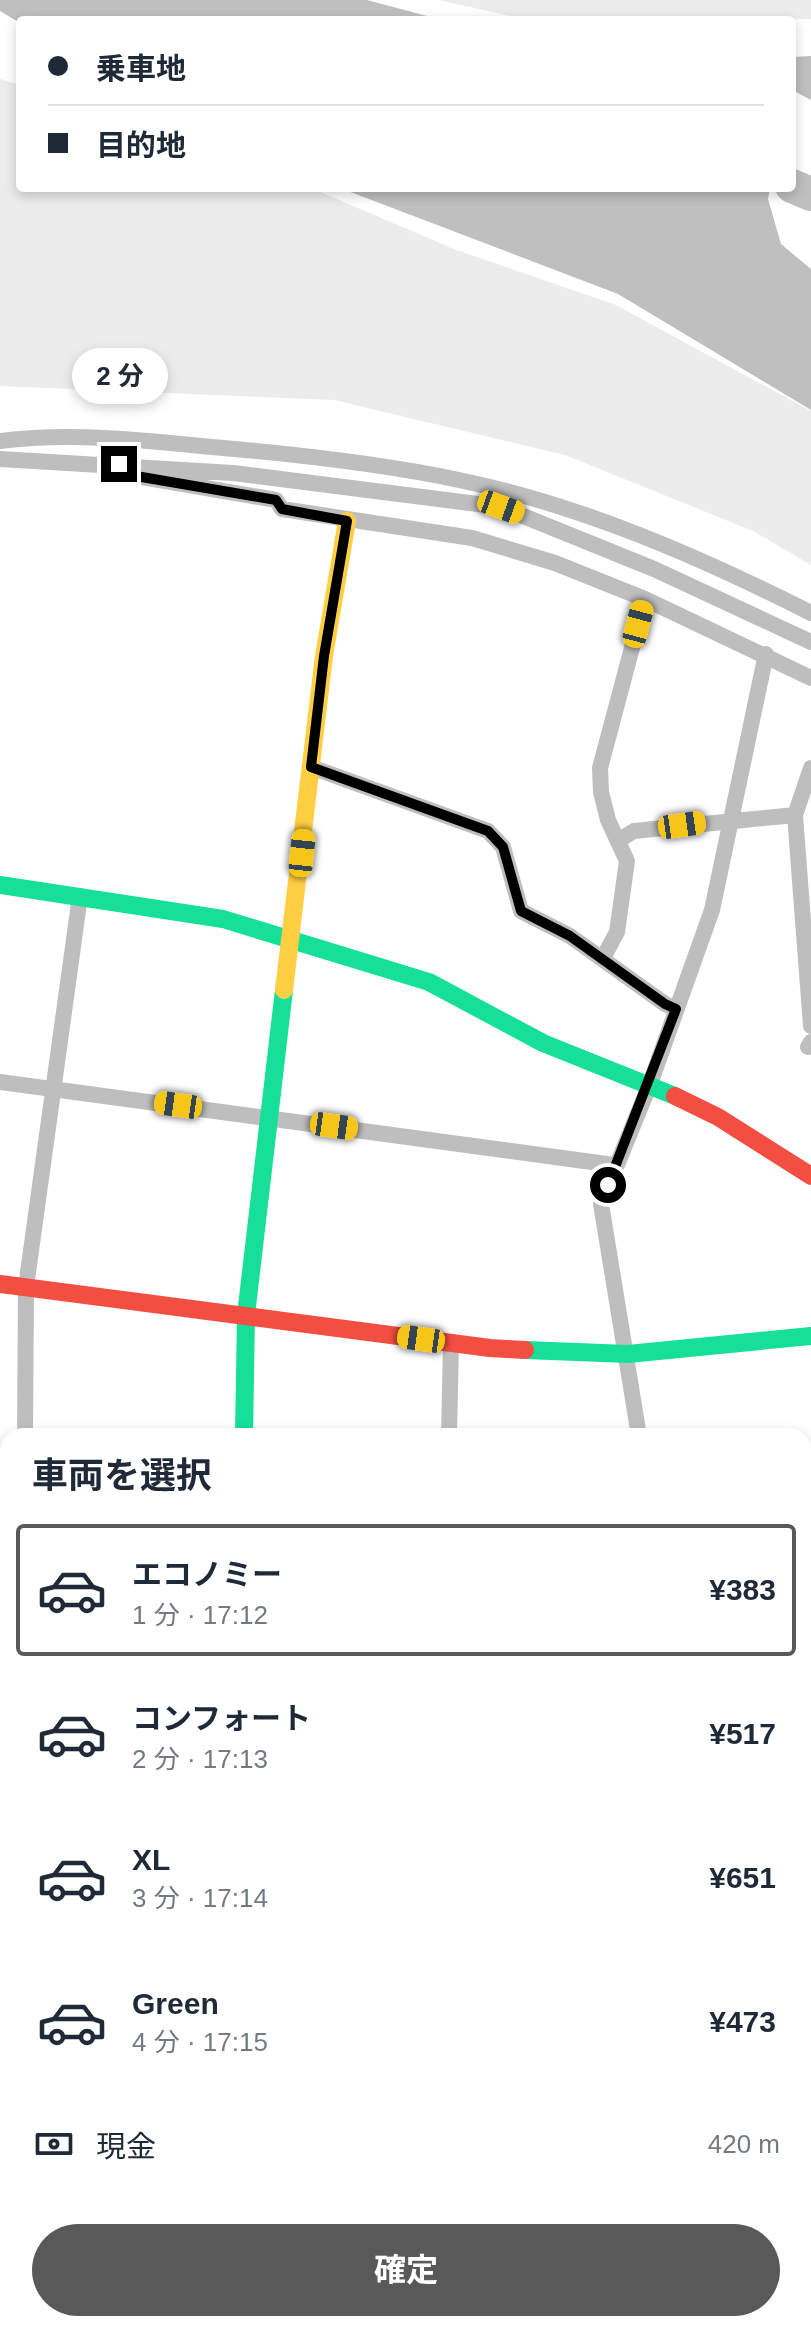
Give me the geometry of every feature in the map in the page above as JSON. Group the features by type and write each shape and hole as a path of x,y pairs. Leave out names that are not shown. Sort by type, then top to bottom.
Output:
{"street":[{"path":"0,441 90,436 360,464 461,480 582,514 738,577 811,613"},
{"path":"0,459 233,473 501,507 654,569 811,642"},
{"path":"119,464 130,475 276,500 282,509 347,521 472,538 555,563 645,599 811,678"},
{"path":"244,1428 246,1315 293,940 324,656 347,521"},
{"path":"603,958 617,932 627,861 608,820 601,792 600,768 645,599"},
{"path":"638,1428 601,1204 614,1165 650,1084 712,910 766,654"},
{"path":"311,767 488,831 503,847 521,911 603,958 676,1009"},
{"path":"811,768 795,815 811,1026"},
{"path":"619,840 634,831 730,819 795,815"},
{"path":"0,885 223,919 429,982 543,1043 650,1084 718,1117 811,1176"},
{"path":"25,1428 26,1287 80,896"},
{"path":"0,1082 614,1165"},
{"path":"0,1284 451,1342 628,1354 704,1349 811,1336"},
{"path":"449,1428 451,1342"}],"shaded area":[{"path":"0,0 367,0 427,16 16,16 16,21 0,11"},
{"path":"439,0 811,0 811,19 796,19 796,16 510,16"},
{"path":"811,56 811,100 796,92 796,57"},
{"path":"0,79 16,84 16,192 320,192 454,249 616,305 811,411 811,565 753,531 565,455 334,400 0,386"},
{"path":"350,192 769,192 768,199 781,244 811,269 811,410 618,294"}],"waterway":[{"path":"796,188 811,194"}],"traffic: fast":[{"path":"0,885 223,919 429,982 543,1043 675,1096"},
{"path":"244,1428 246,1315 284,990"},
{"path":"525,1350 628,1354 811,1336"}],"traffic: slow":[{"path":"284,990 324,656 347,521"}],"traffic: jam":[{"path":"675,1096 718,1117 811,1176"},
{"path":"0,1284 525,1350"}],"route":[{"path":"119,464 130,475 276,500 282,509 347,521 324,656 311,767 488,831 503,847 521,911 570,936 676,1009 650,1084 608,1185"}]}
